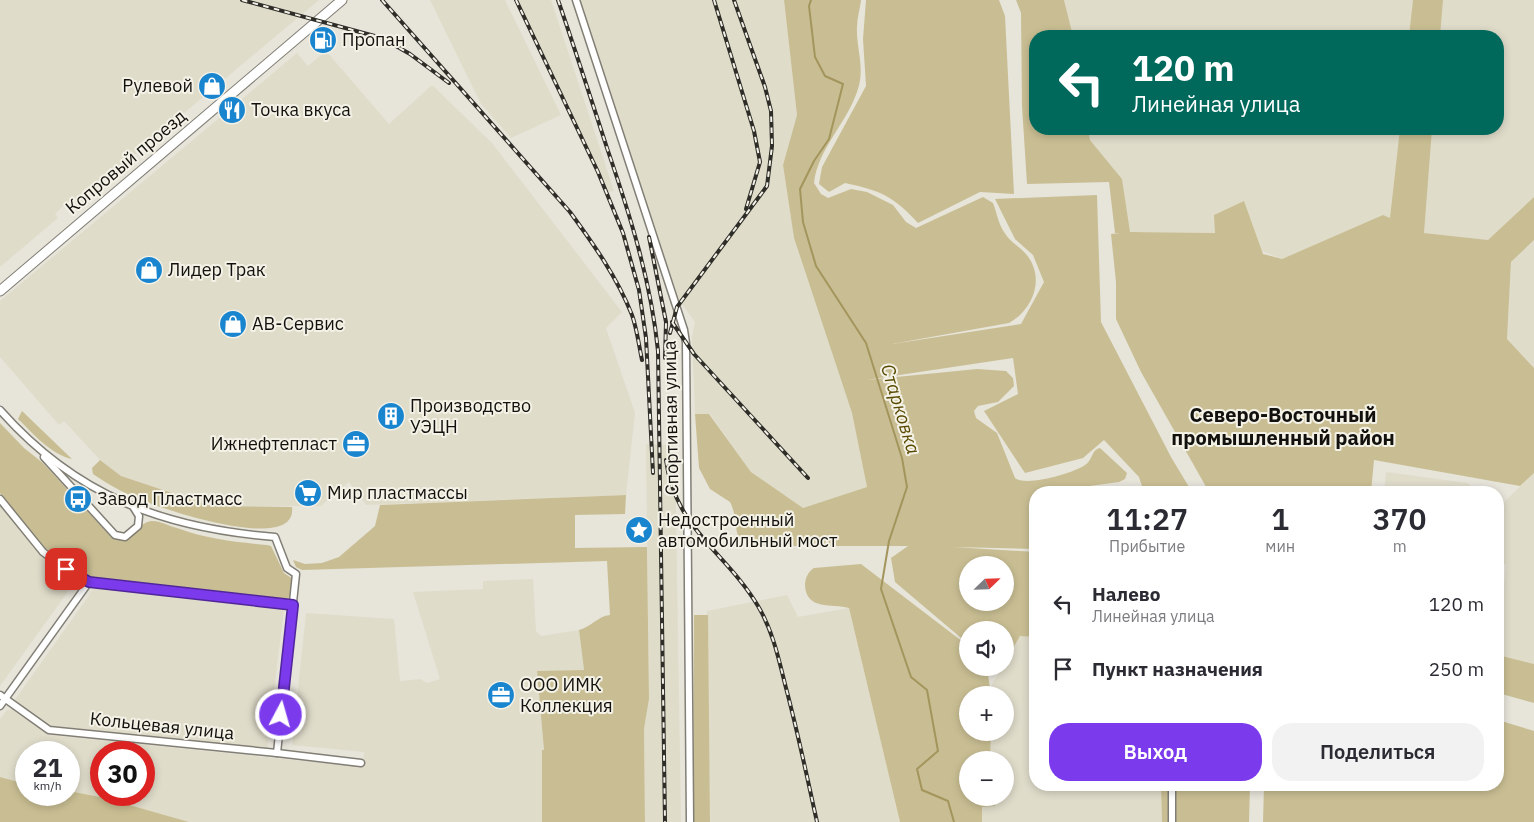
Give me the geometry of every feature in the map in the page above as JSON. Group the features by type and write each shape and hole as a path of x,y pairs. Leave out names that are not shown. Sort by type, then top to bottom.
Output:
{"main road":[{"name":"Копровый проезд","path":"0,291 342,0"}],"street":[{"name":"Спортивная улица","path":"576,0 643,200 684,330 686,343 690,822"},
{"path":"0,410 115,535 125,537 138,526 139,516 134,508"},
{"path":"31,443 71,472 109,496 134,508 188,525 225,532 275,537 288,568 296,574 277,752"},
{"path":"0,499 43,552 66,569 89,582 293,605"},
{"path":"0,706 3,697 89,582"},
{"name":"Кольцевая улица","path":"3,697 49,730 277,752 361,763"},
{"path":"1172,791 1172,822"}],"shaded area":[{"path":"0,0 319,0 79,201 67,202 55,214 58,218 0,267"},
{"path":"430,0 505,0 561,115 511,138 481,104"},
{"path":"514,0 551,0 614,191 605,192"},
{"path":"580,0 784,0 797,115 783,165 794,238 852,413 868,487 803,508 751,472 710,414 695,414 692,337 695,322 676,296"},
{"path":"784,0 861,0 857,20 861,73 858,89 847,113 821,158 814,183 821,194 828,198 851,189 867,192 893,205 906,222 916,228 983,197 993,203 1004,232 1026,254 1032,263 1036,283 1034,293 1025,310 1009,323 892,344 1021,324 1044,282 1033,255 1015,239 995,199 1097,195 1101,322 1171,457 1188,486 1142,486 1139,477 1104,440 1083,458 1025,473 984,411 1018,394 1013,358 866,380 977,369 1006,371 1013,378 1014,386 998,402 978,406 974,411 976,418 997,433 1015,478 1029,481 1039,480 1071,472 1088,463 1095,451 1100,448 1127,473 1125,479 1119,482 1090,486 1029,486 1029,549 953,547 1029,552 1029,637 1020,636 1014,646 1014,621 959,621 959,636 895,582 891,558 908,546 768,546 745,542 737,533 734,511 730,502 710,489 699,468 695,414 709,414 751,472 803,508 867,487 852,413 794,238 783,165 797,115"},
{"path":"866,0 999,0 1005,16 1014,194 980,192 918,223 901,206 877,192 845,183 829,192 819,184 822,167 866,86 863,39"},
{"path":"1016,0 1064,0 1072,30 1029,30 1029,135 1089,135 1090,140 1122,179 1130,232 1215,233 1214,215 1244,201 1263,254 1282,259 1383,215 1390,218 1399,135 1432,135 1424,233 1488,240 1534,197 1534,240 1511,262 1507,339 1534,368 1534,473 1520,486 1374,460 1372,486 1206,486 1141,372 1116,319 1116,282 1111,234 1120,233 1115,233 1109,182 1027,184 1022,106 1021,13"},
{"path":"1064,0 1534,0 1534,197 1488,240 1424,233 1383,216 1282,259 1215,233 1129,232 1122,179 1090,140 1089,135 1504,135 1504,30 1072,30"},
{"path":"1413,0 1443,0 1440,30 1410,30"},
{"path":"326,51 389,124 432,85 492,143 622,312 606,328 635,413 626,495 366,505 349,482 321,506 211,506 121,476 100,460 64,421 59,425 0,357 0,301 297,53 308,66"},
{"path":"1534,240 1534,368 1507,340 1511,262"},
{"path":"22,411 72,459 57,453 36,437 18,419"},
{"path":"0,423 24,448 43,463 112,538 119,540 130,537 145,523 154,521 210,537 271,546 284,573 293,579 291,594 288,599 282,600 91,577 45,548 0,493"},
{"path":"646,444 675,445 681,822 645,822 644,729 649,699"},
{"path":"100,460 121,476 211,506 292,507 288,521 275,527 230,526 204,520 160,507 133,496 99,478 93,474 92,468"},
{"path":"1386,472 1468,483 1471,486 1385,486"},
{"path":"1534,473 1534,664 1504,656 1504,588 1506,565 1504,564 1504,502"},
{"path":"626,495 625,514 575,515 575,548 647,547 649,699 644,729 645,822 542,822 542,750 544,750 537,671 584,670 579,630 602,617 610,615 607,561 302,570 296,567 293,560 305,564 322,563 339,557 375,526 380,505"},
{"path":"0,506 42,555 77,579 0,686"},
{"path":"861,564 959,639 959,676 988,676 990,686 959,686 959,741 991,741 990,751 959,751 959,806 995,806 982,807 982,822 900,822 849,608 821,604 810,599 806,593 805,585 807,575 814,568"},
{"path":"533,579 536,631 541,636 579,630 584,671 537,672 544,750 542,750 542,822 189,822 133,806 155,806 155,746 363,767 364,752 292,745 306,613 394,619 400,681 420,679 427,683 440,679 413,592 483,589 483,581"},
{"path":"95,587 284,609 267,749 51,726 14,701"},
{"path":"787,595 798,617 849,608 900,822 710,822 707,611"},
{"path":"694,615 708,615 710,822 693,822"},
{"path":"1020,636 1029,637 1029,791 1161,791 1162,822 982,822 982,806 1014,806 1014,751 990,751 991,741 1014,741 1014,686 991,686 997,676 1014,676 1014,646"},
{"path":"1504,656 1534,664 1534,703 1504,695"},
{"path":"12,709 49,735 108,741 90,741 90,795 80,793 80,741 15,741 15,781 0,777 0,719 7,710"},
{"path":"1504,722 1534,731 1534,822 1263,822 1264,791 1504,791"},
{"path":"0,777 15,781 15,806 80,806 80,793 90,795 90,806 133,806 189,822 0,822"},
{"path":"1161,791 1250,791 1249,822 1162,822"}],"waterway":[{"name":"Старковка","path":"811,0 809,6 815,57 825,76 843,84 829,139 814,161 800,189 803,222 816,266 866,343 902,458 907,487 889,541 881,589 911,677 927,690 938,751 917,769 922,790 948,801 954,822"}],"railway":[{"path":"242,0 382,38 410,54 449,83"},
{"path":"382,0 579,224 604,262 626,301 634,320 642,360"},
{"path":"516,0 598,172 623,233 639,290 646,338 653,473"},
{"path":"558,0 631,223 645,274 655,325 658,351 665,822"},
{"path":"714,0 754,131 760,162 746,209"},
{"path":"670,333 677,307 767,186 772,146 771,111 765,87 734,0"},
{"path":"649,237 666,322 665,358"},
{"path":"672,322 694,354 808,478"},
{"path":"666,460 671,484 691,522 703,539 745,587 768,625 778,656 817,822"}],"place":[{"name":"Пропан","path":"323,40"},
{"name":"Рулевой","path":"212,86"},
{"name":"Точка вкуса","path":"232,110"},
{"name":"Лидер Трак","path":"149,270"},
{"name":"АВ-Сервис","path":"233,324"},
{"name":"Производство УЭЦН","path":"391,416"},
{"name":"Ижнефтепласт","path":"356,444"},
{"name":"Мир пластмассы","path":"308,493"},
{"name":"Завод Пластмасс","path":"78,499"},
{"name":"Недостроенный автомобильный мост","path":"639,530"},
{"name":"ООО ИМК Коллекция","path":"501,695"}],"district":[{"name":"Северо-Восточный промышленный район","path":"1283,426"}],"route":[{"path":"66,569 89,582 293,605 281,715"}]}
